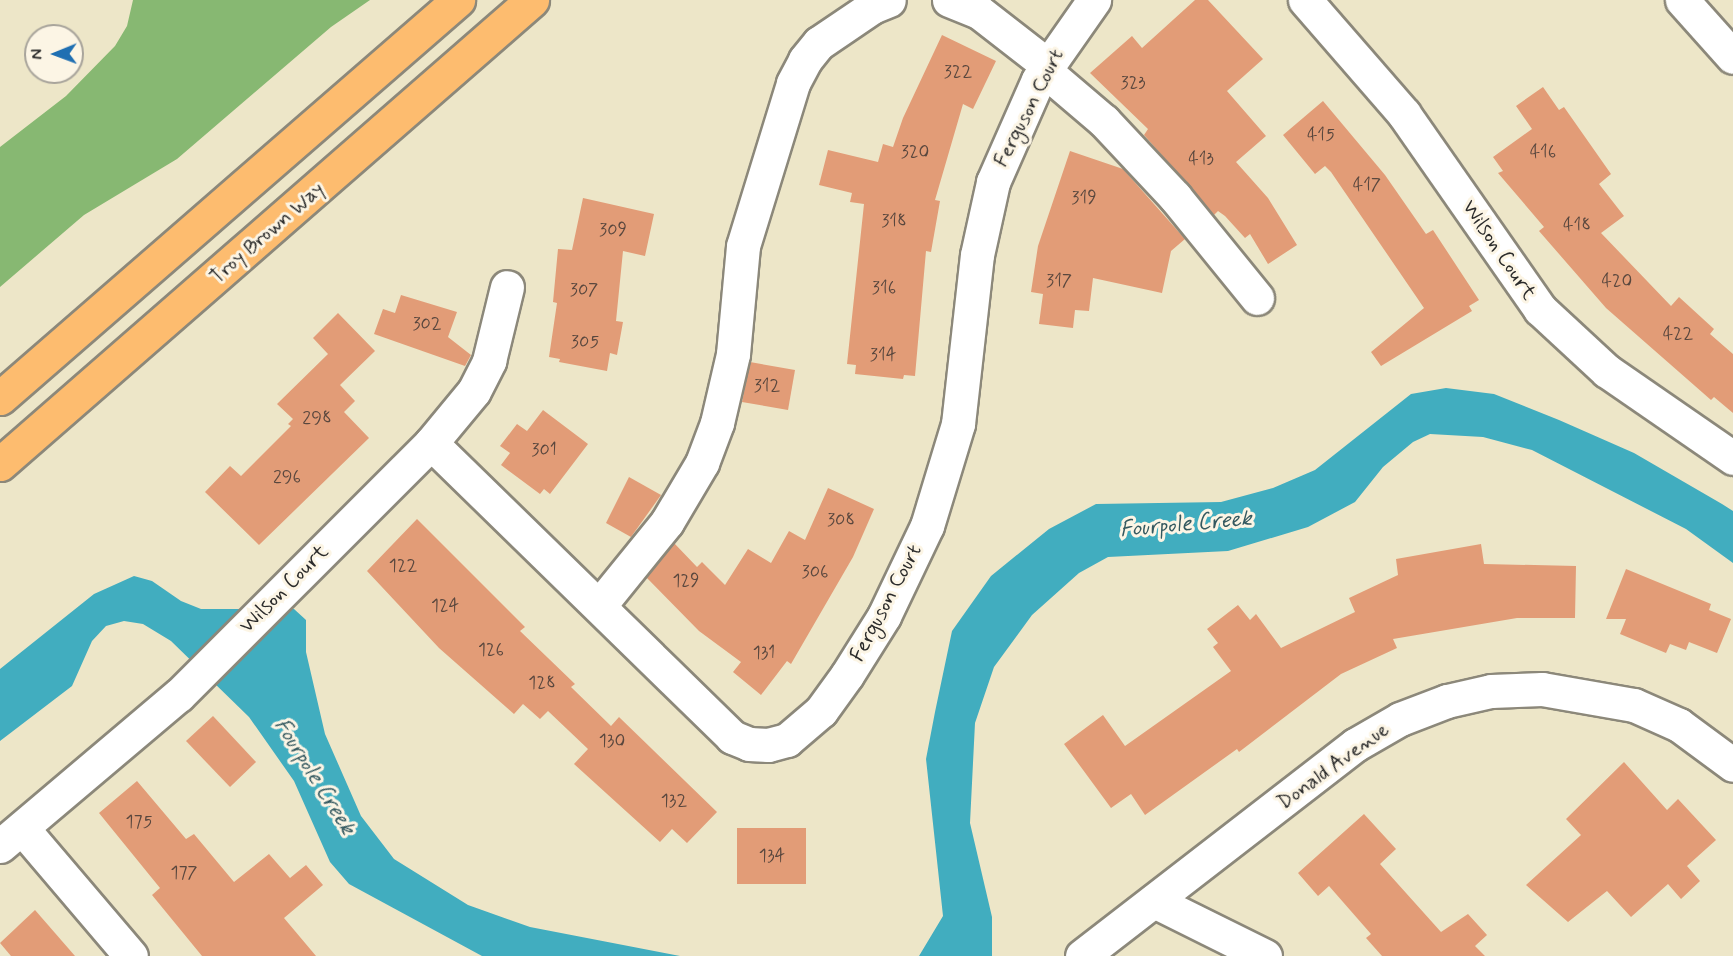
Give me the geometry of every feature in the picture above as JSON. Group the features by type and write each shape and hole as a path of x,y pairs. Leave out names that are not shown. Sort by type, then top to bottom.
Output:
{"main road":[{"path":"0,398 458,0"},
{"name":"Troy Brown Way","path":"0,464 532,0"}],"street":[{"path":"599,606 667,522 702,463 717,423 733,354 743,246 793,83 804,60 819,44 872,7 889,0"},
{"path":"949,0 978,12 1046,68 1104,122 1174,197 1257,298"},
{"name":"Ferguson Court","path":"431,443 732,737 749,744 768,745 787,740 820,711 884,615 927,526 944,480 966,371 983,221 1010,140 1046,68 1094,0"},
{"name":"Wilson Court","path":"1305,0 1404,114 1540,309 1582,352 1733,458"},
{"path":"1682,0 1733,57"},
{"name":"Wilson Court","path":"11,837 179,695 431,443 474,391 489,361 507,287"},
{"name":"Donald Avenue","path":"1082,956 1356,745 1400,719 1458,699 1491,692 1542,689 1634,705 1679,725 1733,765"},
{"path":"11,837 131,956"},
{"path":"1154,901 1265,956"}],"green space":[{"path":"133,0 370,0 331,27 177,159 84,215 0,287 0,147 66,96 78,84 84,84 84,78 115,46 127,26"}],"water":[{"name":"Fourpole Creek","path":"1446,388 1494,394 1559,420 1634,453 1722,504 1733,511 1733,563 1686,529 1532,450 1483,437 1430,434 1413,442 1383,467 1355,502 1308,527 1228,551 1108,557 1079,573 1032,615 994,667 975,723 970,823 992,917 992,956 919,956 943,916 926,759 952,631 991,576 1049,529 1096,504 1221,502 1273,488 1315,470 1411,394"},
{"name":"Fourpole Creek","path":"134,576 152,581 181,601 201,609 294,609 306,620 306,652 325,734 361,816 394,859 468,905 530,927 680,956 482,956 349,884 330,862 294,781 249,717 171,641 143,624 124,621 106,626 92,641 72,686 0,741 0,669 94,594"}],"building":[{"path":"1195,0 1208,0 1263,59 1227,91 1266,136 1236,162 1268,198 1297,245 1268,264 1250,234 1245,238 1225,216 1218,211 1214,215 1144,135 1148,129 1090,73 1132,36 1142,48"},
{"path":"942,35 996,61 973,109 963,104 935,200 940,201 931,252 926,251 915,376 904,375 903,379 855,374 856,365 847,364 864,204 850,202 852,193 819,185 828,150 878,162 883,144 893,147 903,118"},
{"path":"1543,87 1559,110 1564,107 1611,174 1599,184 1624,216 1601,233 1671,306 1679,297 1714,329 1710,334 1733,354 1733,413 1714,397 1711,400 1606,308 1539,231 1544,227 1498,173 1503,171 1493,157 1532,129 1516,106"},
{"path":"1323,101 1385,175 1426,234 1433,230 1479,300 1469,306 1472,311 1381,366 1371,352 1424,308 1331,172 1325,166 1315,174 1283,135"},
{"path":"1070,151 1123,169 1185,239 1171,251 1162,293 1093,278 1089,311 1075,310 1073,328 1039,324 1043,294 1031,292 1038,246"},
{"path":"583,198 654,214 645,256 623,251 616,321 623,322 617,355 610,353 607,371 559,362 560,359 549,357 557,303 553,302 558,249 572,250"},
{"path":"401,295 457,312 448,337 471,355 465,366 374,334 383,309 395,313"},
{"path":"338,313 375,351 340,385 355,401 344,412 369,438 259,545 205,492 230,466 241,476 291,426 288,424 293,419 277,404 328,354 313,338"},
{"path":"750,362 795,370 788,410 742,402"},
{"path":"543,410 588,444 550,494 544,489 540,494 501,465 510,453 500,446 517,424 527,431"},
{"path":"629,477 661,495 631,537 606,523"},
{"path":"828,488 874,509 853,557 791,664 787,661 761,695 733,672 741,662 699,631 646,577 674,543 697,567 702,562 725,585 748,549 771,563 789,531 805,540"},
{"path":"417,519 525,627 520,631 575,684 571,687 611,726 619,717 717,812 687,843 672,829 660,842 574,764 588,749 548,711 540,719 523,704 514,714 439,648 367,571"},
{"path":"1481,544 1484,564 1576,566 1575,618 1517,618 1393,639 1397,648 1341,674 1239,752 1237,749 1145,815 1131,794 1111,808 1064,744 1103,715 1125,746 1231,671 1213,647 1218,643 1207,629 1238,605 1250,620 1256,614 1281,648 1355,612 1349,598 1398,575 1396,559"},
{"path":"1626,569 1711,604 1709,610 1731,619 1717,653 1689,642 1686,650 1670,644 1666,653 1620,634 1626,619 1606,619"},
{"path":"213,716 256,762 230,787 186,741"},
{"path":"1624,762 1667,810 1678,799 1716,840 1687,866 1700,881 1681,899 1668,884 1631,917 1607,891 1568,922 1526,885 1581,835 1566,819"},
{"path":"137,781 186,839 194,834 234,882 269,854 290,878 306,865 323,885 284,918 316,956 202,956 152,895 160,888 99,813"},
{"path":"1364,814 1396,849 1380,864 1441,932 1468,914 1487,935 1475,946 1485,956 1382,956 1366,938 1371,934 1329,886 1318,896 1298,873"},
{"path":"737,828 806,828 806,884 737,884"},
{"path":"35,910 75,956 11,956 0,943"}]}
